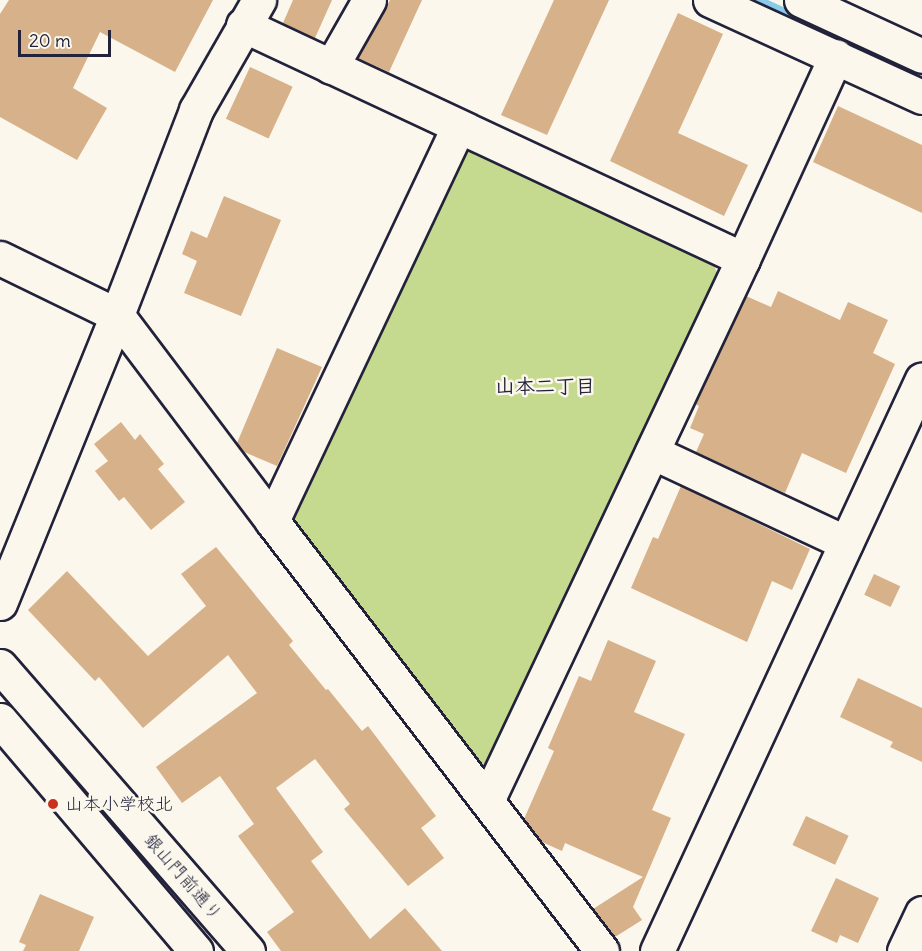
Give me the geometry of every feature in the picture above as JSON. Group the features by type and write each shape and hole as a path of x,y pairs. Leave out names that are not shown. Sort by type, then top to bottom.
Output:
{"street":[{"path":"331,67 369,0"},
{"path":"710,0 922,97"},
{"path":"801,0 922,56"},
{"path":"0,603 117,315 196,110 251,13 331,67 743,260"},
{"path":"487,801 743,260 836,56"},
{"path":"272,521 458,128"},
{"path":"0,258 117,315 602,951"},
{"path":"657,951 922,379"},
{"path":"652,452 846,543"},
{"name":"銀山門前通り","path":"0,666 248,951"},
{"name":"銀山門前通り","path":"0,720 195,951"},
{"path":"904,951 922,913"}],"green space":[{"path":"470,147 712,259 717,273 491,764 476,766 294,524 296,502 456,154"}],"building":[{"path":"9,0 213,0 175,72 100,32 73,88 107,108 77,160 0,117 0,14"},
{"path":"293,0 332,0 315,38 283,23"},
{"path":"390,0 422,0 389,72 358,58"},
{"path":"554,0 609,0 547,135 501,115"},
{"path":"678,13 723,34 678,133 748,165 724,216 610,161"},
{"path":"250,67 293,87 269,139 226,119"},
{"path":"838,106 922,145 922,213 813,162"},
{"path":"224,196 281,220 241,316 184,293 197,261 182,254 191,231 207,238"},
{"path":"778,291 840,320 848,302 888,320 873,353 895,364 846,473 802,453 785,493 696,452 704,434 690,428 699,406 695,404 746,296 771,307"},
{"path":"277,348 322,367 277,466 244,452 237,443"},
{"path":"121,422 135,440 140,434 164,464 158,469 185,502 151,530 124,497 119,501 95,471 108,461 94,444"},
{"path":"681,486 810,549 792,590 772,581 747,642 631,588 653,537 658,539"},
{"path":"216,547 293,641 289,645 362,731 368,726 436,816 421,828 444,858 408,886 344,809 350,804 315,759 276,788 323,852 311,861 370,939 405,908 442,951 281,951 267,932 294,912 238,836 254,824 220,776 182,803 156,767 257,693 228,655 143,728 99,677 95,681 28,610 67,571 148,656 206,606 181,574"},
{"path":"874,574 900,586 891,607 864,595"},
{"path":"608,640 656,661 634,712 685,734 652,810 671,818 633,907 642,920 615,937 593,909 643,877 565,843 562,851 542,842 524,819 554,751 548,748 579,676 591,681"},
{"path":"858,678 922,708 922,762 890,747 893,742 840,717"},
{"path":"806,816 849,836 835,865 792,845"},
{"path":"836,878 879,898 858,943 840,935 837,943 811,931"},
{"path":"40,894 94,917 79,951 23,951 26,945 19,942"}],"waterway":[{"path":"758,0 922,76"}],"place":[{"name":"山本小学校北","path":"53,804"}],"district":[{"name":"山本二丁目","path":"545,385"}]}
